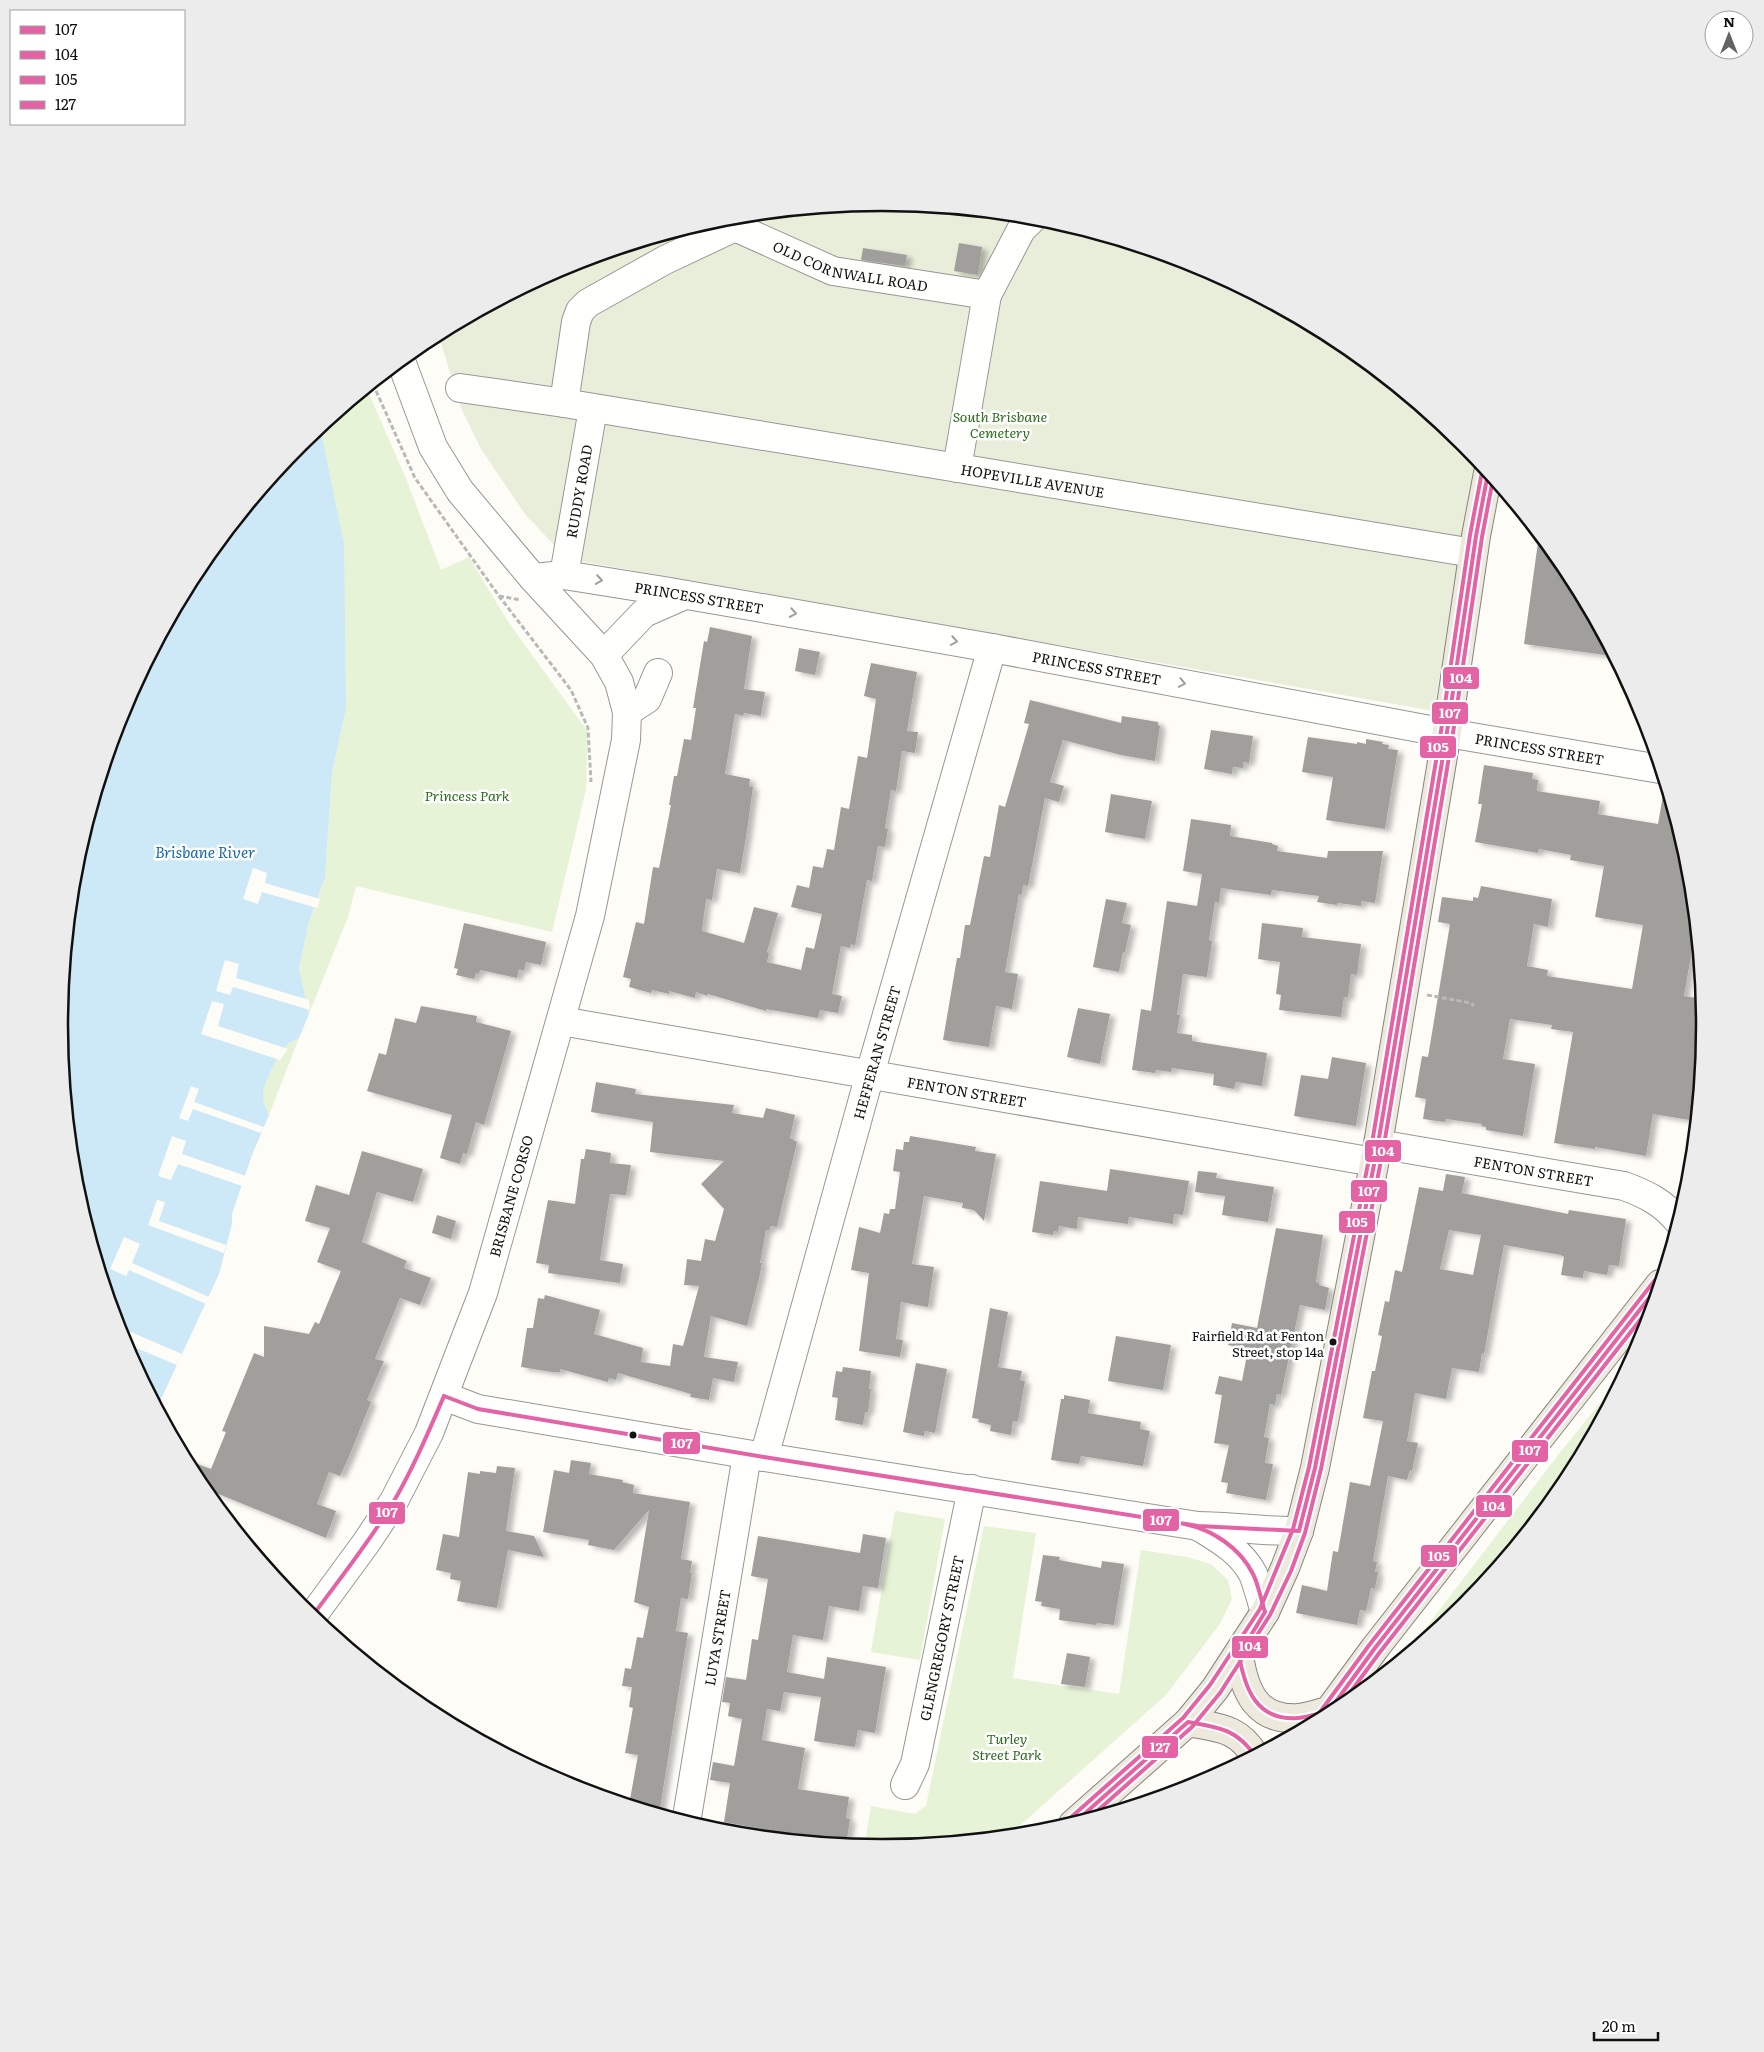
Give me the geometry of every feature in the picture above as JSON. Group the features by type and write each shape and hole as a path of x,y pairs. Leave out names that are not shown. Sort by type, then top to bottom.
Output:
{"main road":[{"path":"1083,1815 1188,1722 1215,1689 1239,1655 1265,1612 1299,1531 1315,1468 1376,1153 1447,732 1473,553 1487,481"},
{"path":"1335,1703 1375,1648 1649,1298"},
{"path":"1239,1655 1248,1692 1255,1703 1266,1711 1281,1717 1313,1716"},
{"path":"1188,1722 1221,1728 1237,1734 1252,1751"}],"street":[{"name":"OLD CORNWALL ROAD","path":"733,225 836,272 987,295"},
{"path":"957,468 987,295 1021,230 1026,225"},
{"path":"564,403 576,322 580,311 588,303 720,228"},
{"name":"BRISBANE CORSO","path":"316,1611 394,1501 444,1396 483,1293 590,916 626,740 627,712 619,682 604,655 529,590 460,491 433,447 403,367"},
{"name":"HOPEVILLE AVENUE","path":"460,388 564,403 1473,553"},
{"name":"RUDDY ROAD","path":"564,575 593,409"},
{"name":"PRINCESS STREET","path":"529,590 564,575 992,648 1447,732 1654,768"},
{"path":"604,655 644,613 685,595"},
{"name":"HEFFERAN STREET","path":"756,1456 870,1074 992,648"},
{"path":"627,712 647,699 658,673"},
{"name":"FENTON STREET","path":"561,1021 870,1074 1376,1153 1624,1186 1645,1194 1671,1214"},
{"path":"444,1396 478,1409 756,1456 1198,1526 1233,1526 1272,1531 1299,1531"},
{"name":"LUYA STREET","path":"687,1817 756,1456"},
{"name":"GLENGREGORY STREET","path":"905,1785 915,1764 972,1490"},
{"path":"1198,1526 1229,1546 1242,1559 1253,1574 1265,1612"}],"path":[{"path":"375,389 415,478 499,596 572,690 588,728 592,791"},
{"path":"499,596 529,590"},
{"path":"1422,994 1471,1003 1474,1006"}],"green space":[{"name":"South Brisbane Cemetery","path":"882,211 988,218 1041,227 1093,239 1144,255 1194,274 1242,295 1289,321 1335,349 1378,380 1419,414 1474,468 1434,711 567,559 525,514 481,449 462,410 441,342 522,295 620,255 671,239 723,227 776,218"},
{"name":"Princess Park","path":"369,394 407,481 441,570 469,557 507,620 588,732 586,789 552,932 356,886 348,917 309,1014 299,970 309,921 325,878 332,773 346,709 328,468 322,436"},
{"path":"299,1038 269,1115 263,1099 264,1090 272,1068 289,1043"},
{"path":"1611,1389 1559,1479 1528,1522 1458,1602 1416,1641 1562,1450"},
{"path":"895,1511 945,1519 920,1660 871,1652"},
{"name":"Turley Street Park","path":"984,1526 1036,1533 1013,1678 1119,1694 1141,1550 1187,1557 1211,1564 1228,1580 1232,1599 1220,1624 1166,1695 1016,1829 935,1839 865,1840 871,1806 914,1814 926,1806"}],"water":[{"name":"Brisbane River","path":"322,435 344,544 346,709 332,773 325,878 309,921 299,969 309,1014 299,1038 289,1043 285,1048 272,1068 266,1084 263,1099 269,1115 252,1155 232,1214 232,1224 219,1274 160,1402 130,1338 111,1288 95,1237 83,1185 74,1132 69,1079 69,973 74,920 83,867 95,815 111,764 151,666 205,573 236,530 270,489"}],"pier":[{"path":"253,868 267,873 265,883 320,899 317,908 262,892 258,904 243,899"},
{"path":"225,960 239,964 236,978 309,1000 310,1010 233,987 230,995 216,991"},
{"path":"212,1001 224,1004 218,1026 288,1049 280,1060 201,1034"},
{"path":"191,1086 199,1089 194,1102 264,1127 261,1133 193,1109 188,1121 179,1118"},
{"path":"172,1136 186,1141 182,1154 246,1176 242,1186 178,1164 171,1180 158,1176"},
{"path":"157,1200 165,1202 159,1221 226,1245 224,1253 148,1225"},
{"path":"124,1237 140,1244 132,1263 209,1297 206,1304 129,1270 126,1276 110,1269"},
{"path":"127,1330 182,1354 177,1365 134,1347"}],"building":[{"path":"959,243 982,247 978,275 954,271"},
{"path":"863,248 907,255 905,266 861,260"},
{"path":"1538,544 1559,573 1607,655 1524,644"},
{"path":"710,627 752,636 744,689 765,692 761,716 744,713 743,716 735,714 725,774 750,779 749,786 753,787 747,831 740,873 717,869 712,900 706,899 702,931 744,943 754,907 778,913 767,952 769,953 767,962 801,970 806,947 814,949 822,914 791,907 797,885 809,888 813,866 823,868 827,849 834,850 841,807 849,809 858,756 867,758 876,699 864,696 871,663 917,672 907,731 918,732 915,753 902,751 896,791 891,790 885,828 888,829 885,847 878,846 872,881 867,880 855,946 851,944 850,948 841,946 832,994 842,996 838,1013 820,1010 818,1018 766,1009 766,1011 696,992 695,998 669,991 669,994 652,990 651,993 629,987 631,979 623,977 636,922 644,924 653,867 659,868 671,805 669,805 674,776 677,776 684,739 691,740 696,708 693,708 704,641 707,642"},
{"path":"799,648 820,652 815,675 795,671"},
{"path":"1030,700 1121,723 1122,716 1158,722 1160,726 1155,761 1121,755 1063,740 1050,782 1064,786 1059,802 1045,798 1028,886 1023,885 1022,894 1019,894 1005,972 1018,974 1012,1009 996,1006 989,1047 943,1040 957,958 960,958 965,925 970,925 984,856 990,857 999,805 1005,807 1029,724 1024,723"},
{"path":"1211,730 1253,736 1249,763 1243,762 1243,768 1233,767 1232,774 1204,769"},
{"path":"1308,737 1357,744 1357,742 1366,744 1366,739 1383,742 1382,744 1389,745 1388,749 1398,750 1385,829 1326,820 1333,777 1302,772"},
{"path":"1484,765 1533,773 1532,779 1538,780 1537,791 1600,801 1598,814 1658,824 1663,796 1681,867 1690,920 1693,947 1684,996 1695,998 1695,1079 1691,1120 1653,1114 1646,1156 1595,1147 1595,1149 1554,1143 1573,1032 1551,1029 1552,1025 1510,1019 1503,1059 1535,1064 1523,1136 1486,1130 1486,1127 1481,1126 1482,1124 1446,1119 1445,1122 1423,1119 1426,1099 1415,1097 1422,1056 1428,1057 1450,924 1438,922 1442,897 1473,901 1473,897 1478,898 1481,886 1552,899 1548,927 1534,924 1527,966 1548,970 1547,976 1632,989 1643,925 1595,917 1604,866 1570,860 1571,855 1539,849 1538,853 1475,842 1482,804 1478,804"},
{"path":"1111,794 1152,801 1145,839 1105,832"},
{"path":"1191,819 1231,825 1230,836 1272,843 1278,846 1277,851 1327,858 1328,851 1383,851 1375,903 1361,901 1361,906 1338,903 1337,905 1317,902 1319,896 1272,890 1271,895 1221,888 1219,903 1215,902 1209,940 1212,941 1207,977 1183,974 1177,1015 1180,1015 1177,1033 1192,1035 1192,1041 1267,1053 1262,1086 1236,1082 1234,1089 1213,1085 1214,1074 1172,1068 1171,1072 1156,1070 1155,1073 1132,1070 1141,1009 1151,1011 1167,901 1197,906 1202,874 1183,871"},
{"path":"1106,899 1127,903 1122,923 1131,925 1119,972 1093,967"},
{"path":"464,923 546,942 541,965 526,962 524,971 519,969 517,978 480,970 479,974 476,973 474,979 456,975 458,969 454,968"},
{"path":"1262,923 1303,928 1302,937 1361,944 1357,975 1351,974 1348,997 1344,997 1341,1017 1279,1010 1281,995 1276,994 1280,962 1258,959"},
{"path":"421,1006 477,1016 476,1022 511,1031 484,1125 476,1122 467,1154 463,1153 460,1164 440,1158 452,1115 367,1091 379,1053 386,1055 395,1018 416,1023"},
{"path":"1078,1008 1110,1014 1100,1064 1067,1057"},
{"path":"1332,1057 1366,1063 1356,1126 1294,1116 1301,1075 1328,1079"},
{"path":"596,1082 636,1089 635,1094 734,1105 732,1113 763,1118 766,1108 795,1115 790,1138 797,1142 777,1227 771,1226 769,1231 766,1230 759,1279 747,1326 711,1316 704,1357 738,1362 734,1382 713,1378 709,1400 690,1397 691,1394 618,1373 616,1380 609,1378 608,1382 560,1369 560,1372 552,1372 521,1367 527,1328 533,1328 538,1298 544,1299 545,1295 600,1310 594,1334 643,1348 641,1362 670,1366 673,1344 683,1346 699,1286 684,1285 687,1259 701,1261 705,1239 715,1241 724,1209 701,1184 724,1161 650,1152 653,1122 591,1112"},
{"path":"910,1136 976,1147 975,1151 996,1154 984,1221 974,1210 962,1208 963,1203 924,1196 912,1264 934,1267 928,1307 901,1302 896,1339 903,1340 900,1357 859,1351 869,1273 851,1270 859,1227 880,1233 884,1213 889,1214 890,1209 895,1209 900,1172 893,1171 896,1149 903,1150 904,1142 909,1142"},
{"path":"586,1149 611,1153 610,1163 631,1165 626,1195 610,1194 600,1260 623,1264 620,1283 548,1273 549,1265 536,1263 548,1200 575,1204 581,1159 584,1159"},
{"path":"362,1151 423,1169 413,1202 377,1192 362,1242 407,1261 404,1268 431,1278 420,1305 400,1298 375,1359 384,1361 367,1400 371,1402 348,1459 340,1476 329,1472 317,1504 336,1511 326,1538 215,1492 195,1463 211,1469 226,1432 222,1431 254,1353 264,1357 264,1326 309,1334 315,1322 319,1324 341,1271 317,1262 330,1228 305,1221 316,1185 349,1195"},
{"path":"1110,1169 1189,1181 1183,1215 1174,1214 1173,1224 1129,1217 1128,1224 1078,1217 1077,1229 1059,1226 1058,1232 1054,1231 1053,1235 1032,1232 1040,1181 1107,1191"},
{"path":"1198,1171 1217,1173 1216,1178 1274,1187 1268,1222 1222,1215 1225,1196 1195,1192"},
{"path":"1446,1174 1465,1177 1462,1193 1568,1214 1569,1210 1626,1219 1619,1266 1609,1265 1607,1275 1584,1271 1583,1278 1561,1275 1564,1257 1561,1255 1504,1245 1479,1372 1452,1368 1446,1399 1415,1393 1407,1441 1418,1443 1412,1471 1410,1470 1407,1480 1388,1476 1373,1561 1377,1562 1375,1572 1378,1572 1375,1589 1371,1588 1366,1611 1360,1610 1357,1625 1296,1613 1302,1585 1327,1591 1333,1551 1338,1552 1350,1482 1370,1486 1383,1421 1363,1418 1372,1371 1375,1371 1382,1336 1378,1335 1385,1301 1389,1302 1395,1270 1402,1272 1419,1187 1443,1191","holes":["1449,1230 1481,1235 1473,1275 1440,1269"]},
{"path":"437,1215 456,1221 451,1239 432,1233"},
{"path":"1276,1228 1323,1235 1316,1282 1329,1288 1325,1310 1300,1305 1281,1395 1277,1394 1275,1405 1270,1404 1264,1437 1269,1438 1265,1463 1273,1464 1266,1500 1226,1493 1228,1483 1221,1482 1229,1445 1214,1443 1222,1395 1215,1394 1219,1376 1242,1381 1248,1349 1228,1345 1232,1323 1257,1328"},
{"path":"990,1308 1008,1312 998,1367 1022,1371 1020,1380 1025,1381 1018,1421 1013,1421 1011,1435 990,1431 991,1425 978,1422 979,1419 972,1418"},
{"path":"1116,1336 1171,1345 1163,1390 1108,1381"},
{"path":"916,1363 947,1369 935,1433 925,1431 924,1436 903,1432"},
{"path":"843,1367 871,1371 868,1412 865,1412 863,1425 835,1420 838,1398 832,1397 836,1371 842,1372"},
{"path":"1064,1395 1090,1400 1088,1413 1141,1422 1140,1429 1150,1431 1143,1466 1081,1456 1079,1464 1051,1460 1061,1399 1064,1399"},
{"path":"571,1460 591,1463 589,1474 623,1480 622,1482 634,1485 633,1493 690,1502 681,1559 692,1561 690,1573 692,1573 688,1599 681,1598 676,1631 688,1633 660,1810 630,1800 638,1755 625,1753 633,1708 629,1707 632,1687 622,1686 625,1668 631,1669 637,1637 643,1638 649,1607 634,1602 649,1510 614,1550 588,1545 589,1540 543,1532 554,1470 569,1473"},
{"path":"497,1466 515,1468 506,1531 534,1536 544,1557 508,1550 497,1608 457,1601 461,1581 450,1579 451,1573 436,1570 443,1534 459,1537 468,1472 480,1474 480,1471 496,1473"},
{"path":"863,1534 886,1538 878,1588 863,1586 859,1611 829,1606 823,1640 793,1635 787,1672 824,1679 827,1657 886,1667 875,1733 858,1730 855,1747 814,1741 821,1697 784,1692 780,1711 767,1709 762,1740 805,1748 798,1789 849,1797 846,1818 850,1819 847,1839 807,1837 724,1822 730,1783 710,1780 713,1762 734,1766 742,1719 728,1716 730,1703 722,1702 726,1677 746,1680 752,1639 758,1640 768,1579 751,1576 758,1536 860,1553"},
{"path":"1043,1555 1060,1557 1059,1560 1101,1568 1102,1561 1124,1564 1114,1625 1097,1623 1096,1625 1059,1620 1060,1609 1041,1606 1042,1602 1035,1601"},
{"path":"1067,1653 1090,1657 1085,1687 1061,1684"}],"transit line":[{"name":"105","path":"1070,1818 1183,1718 1210,1685 1260,1609 1293,1529 1309,1467 1372,1143 1441,731 1470,535 1481,475"},
{"name":"107","path":"444,1396 478,1409 764,1457 1198,1526 1299,1531 1315,1468 1378,1144 1447,732 1476,536 1486,481"},
{"name":"104","path":"1096,1812 1192,1727 1220,1693 1270,1615 1291,1571 1305,1533 1321,1469 1384,1145 1453,733 1482,537 1492,486"},
{"name":"105","path":"1320,1712 1370,1644 1655,1280"},
{"name":"107","path":"1335,1703 1375,1648 1649,1298"},
{"name":"104","path":"1351,1692 1642,1318"},
{"name":"107","path":"316,1611 362,1549 399,1493 444,1396"},
{"name":"107","path":"1185,1524 1206,1531 1233,1548 1241,1556 1255,1579 1265,1612 1239,1655 1245,1680 1255,1701 1263,1709 1284,1718 1298,1718 1318,1714"},
{"name":"127","path":"1083,1815 1188,1722 1226,1731 1241,1740 1252,1752"}],"place":[{"name":"Fairfield Rd at Fenton Street, stop 14a","path":"1333,1342"}]}
